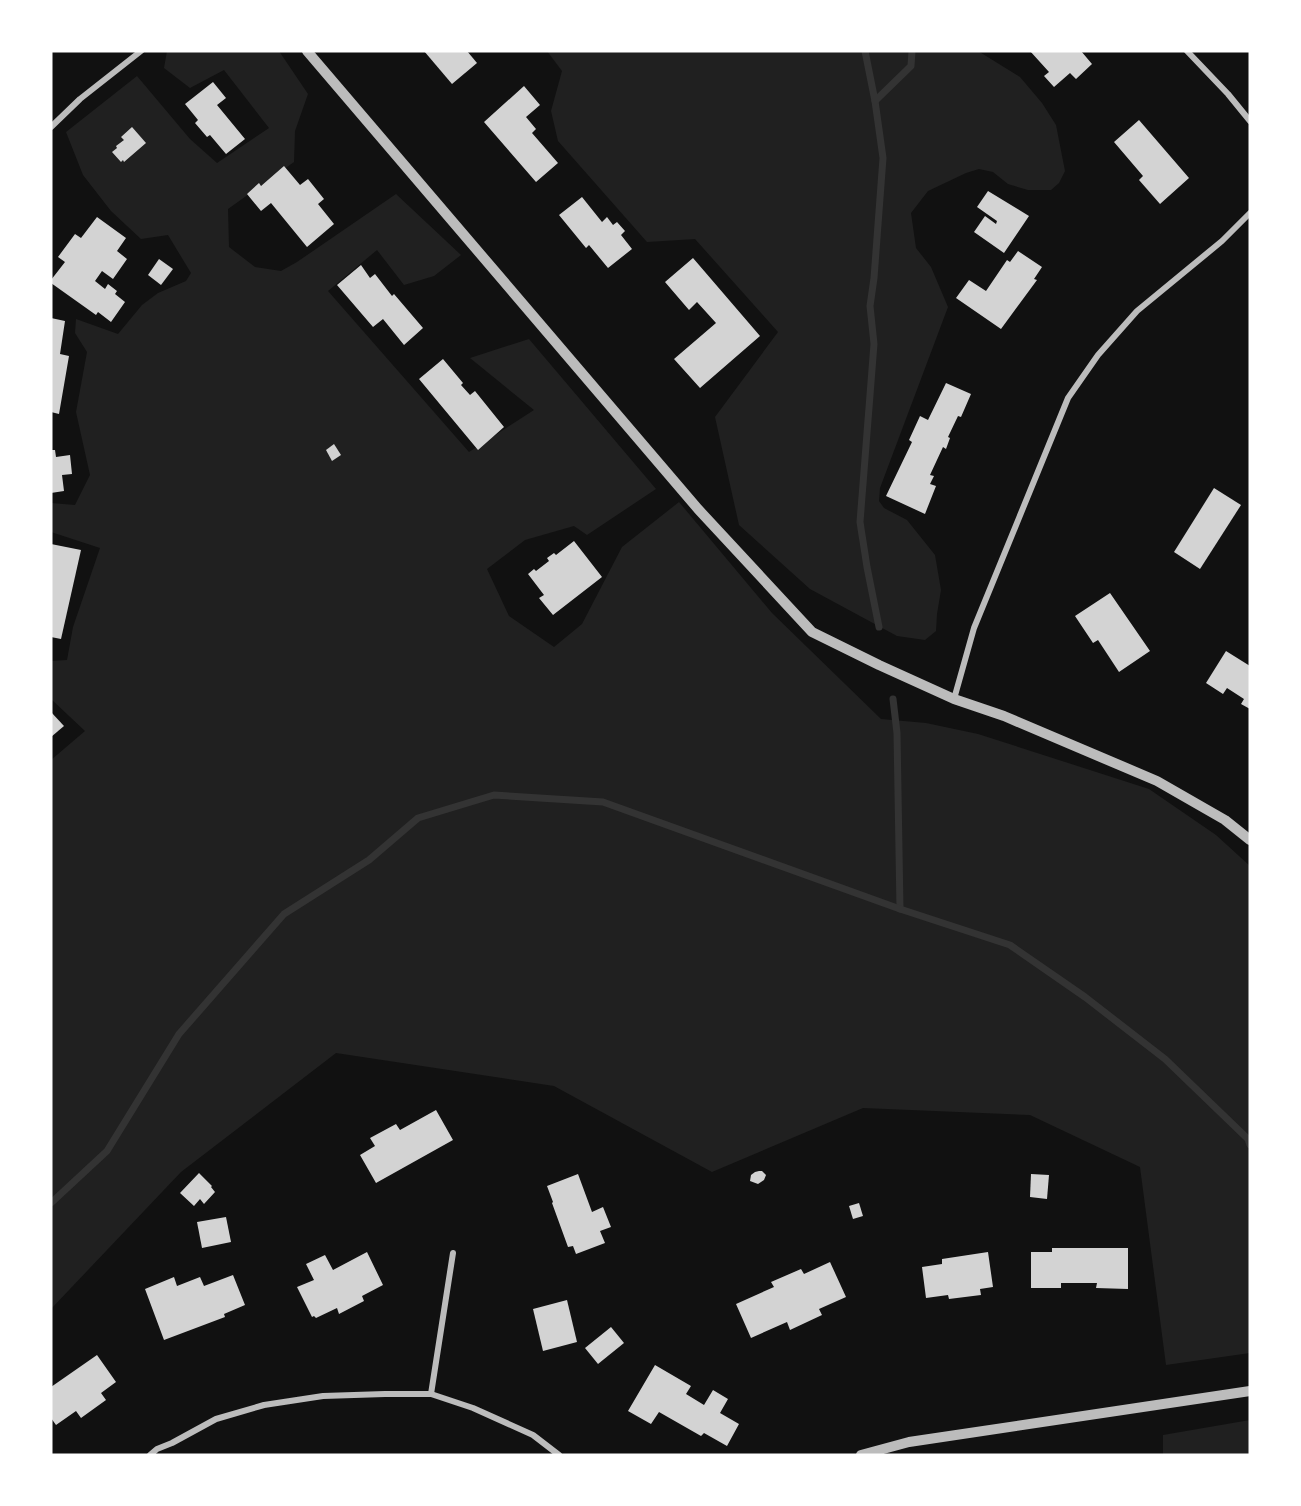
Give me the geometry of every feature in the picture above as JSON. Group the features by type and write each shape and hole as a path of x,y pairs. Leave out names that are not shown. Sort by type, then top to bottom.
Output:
{"street":[{"path":"51,127 80,99 141,51"},
{"path":"308,51 698,509 812,632 954,699 1004,716 1157,781 1226,820 1250,840"},
{"path":"1187,51 1250,121"},
{"path":"954,699 974,628 1068,398 1098,355 1137,311 1222,241 1250,213"},
{"path":"431,1394 453,1253"},
{"path":"861,1455 909,1442 1250,1391"},
{"path":"150,1455 157,1449 216,1419 264,1405 323,1396 384,1394 431,1394 473,1408 533,1435 559,1455"}],"shaded area":[{"path":"167,51 279,51 308,94 295,131 294,162 228,209 229,247 255,267 281,271 396,194 461,255 434,276 404,285 377,250 328,291 469,452 534,410 470,358 529,339 656,489 587,535 574,526 525,540 487,569 509,616 554,647 582,624 622,547 679,502 772,613 881,719 926,723 978,734 1149,789 1216,835 1250,866 1250,1353 1166,1365 1140,1167 1030,1115 863,1108 712,1172 554,1086 336,1053 181,1172 51,1309 51,760 85,731 51,699 51,661 67,660 73,627 100,548 51,532 51,503 75,505 90,475 76,412 87,352 75,333 76,319 118,334 142,305 158,293 186,281 191,273 168,235 141,239 111,211 83,175 66,132 137,76 190,139 217,163 269,128 224,70 190,88 164,68"},
{"path":"547,51 978,51 1020,77 1042,103 1056,125 1065,171 1059,183 1051,190 1028,190 1008,184 993,172 979,169 928,191 911,213 916,248 931,267 948,307 880,488 879,501 884,508 907,520 935,555 941,590 936,631 925,640 897,636 810,589 739,525 715,417 778,332 695,239 647,242 558,141 551,111 562,71"},
{"path":"1250,1420 1250,1455 1163,1455 1163,1435"}],"building":[{"path":"424,51 467,51 477,63 452,84"},
{"path":"1030,51 1081,51 1092,64 1076,79 1070,73 1054,87 1044,76 1049,72"},
{"path":"213,82 226,98 217,105 245,139 226,154 210,135 207,137 195,123 198,120 185,104"},
{"path":"524,86 540,105 526,117 536,129 532,133 558,163 536,182 484,122"},
{"path":"1139,120 1189,178 1160,204 1139,180 1143,176 1114,142"},
{"path":"132,127 146,143 124,162 123,160 121,162 112,152 124,140 121,137"},
{"path":"284,166 300,185 308,179 324,199 318,204 334,224 307,247 271,203 261,211 247,194 259,183 261,186"},
{"path":"988,191 1029,216 1004,253 974,232 985,216 996,224 997,221 977,207"},
{"path":"582,197 602,222 607,217 613,225 617,222 625,231 621,235 632,249 608,268 589,245 586,248 559,215"},
{"path":"97,217 126,238 117,251 127,259 113,279 102,271 95,281 105,289 108,284 125,302 111,322 98,312 96,315 51,283 65,262 58,257 75,234 81,238"},
{"path":"1018,251 1042,267 1034,279 1037,280 1001,329 956,298 969,280 986,291 1007,260 1010,262"},
{"path":"693,258 760,336 700,388 674,359 716,323 697,302 689,310 665,282"},
{"path":"159,259 173,269 161,285 148,275"},
{"path":"361,265 370,278 375,274 392,296 394,294 423,328 404,345 383,319 373,327 337,285"},
{"path":"51,318 65,321 60,354 69,356 59,414 51,412"},
{"path":"443,359 463,383 461,385 470,395 475,391 504,427 478,450 419,379"},
{"path":"946,383 971,394 961,417 958,416 948,437 950,438 946,449 943,447 930,475 934,476 930,484 936,486 925,514 886,496 912,442 909,440 920,416 928,420"},
{"path":"334,444 341,455 332,461 326,450"},
{"path":"51,450 55,450 56,457 70,455 72,474 62,475 64,491 51,493"},
{"path":"1214,488 1241,505 1200,569 1174,552"},
{"path":"574,541 602,577 553,615 539,598 544,595 528,574 534,569 536,571 549,561 547,558 554,553 556,555"},
{"path":"51,544 81,550 61,639 51,637"},
{"path":"1110,593 1150,651 1119,672 1098,640 1093,643 1075,616"},
{"path":"1226,651 1250,666 1250,709 1241,704 1244,699 1227,688 1223,694 1206,683"},
{"path":"51,712 64,726 51,737"},
{"path":"436,1110 453,1140 376,1183 360,1155 375,1146 370,1138 396,1124 400,1130"},
{"path":"762,1171 766,1175 764,1180 758,1184 750,1181 751,1175"},
{"path":"199,1173 215,1192 204,1204 200,1199 194,1206 180,1193"},
{"path":"578,1174 592,1212 603,1207 611,1227 600,1231 605,1243 576,1254 573,1246 568,1247 547,1186"},
{"path":"1031,1174 1049,1175 1047,1199 1030,1197"},
{"path":"859,1203 863,1216 853,1219 849,1206"},
{"path":"226,1217 231,1242 202,1248 197,1222"},
{"path":"1052,1248 1128,1248 1128,1289 1096,1288 1097,1283 1061,1283 1061,1288 1031,1288 1031,1252 1052,1252"},
{"path":"367,1252 383,1285 362,1296 364,1301 339,1314 337,1308 316,1318 312,1317 297,1287 314,1280 306,1264 325,1255 333,1270"},
{"path":"988,1252 993,1287 980,1289 981,1295 949,1299 948,1295 926,1298 922,1267 942,1264 942,1259"},
{"path":"830,1262 846,1297 819,1309 822,1315 790,1330 787,1322 751,1338 736,1304 774,1287 771,1282 801,1269 804,1274"},
{"path":"233,1275 245,1305 224,1314 225,1317 164,1340 145,1289 174,1277 177,1286 200,1277 204,1286"},
{"path":"567,1300 577,1342 543,1351 533,1309"},
{"path":"611,1327 624,1343 598,1364 585,1348"},
{"path":"97,1355 116,1382 101,1393 106,1400 81,1418 76,1411 56,1425 51,1418 51,1387"},
{"path":"655,1365 691,1386 686,1394 704,1405 713,1390 728,1399 720,1413 739,1424 727,1446 704,1433 701,1436 659,1412 651,1424 628,1411"}],"waterway":[{"path":"865,51 883,158 870,306 874,344 860,522 879,627"},
{"path":"875,101 911,66 912,51"},
{"path":"893,699 897,733 900,909"},
{"path":"51,1203 107,1151 179,1034 284,914 369,860 418,818 494,795 603,802 900,909 1010,945 1085,997 1165,1059 1248,1139 1250,1145"}]}
